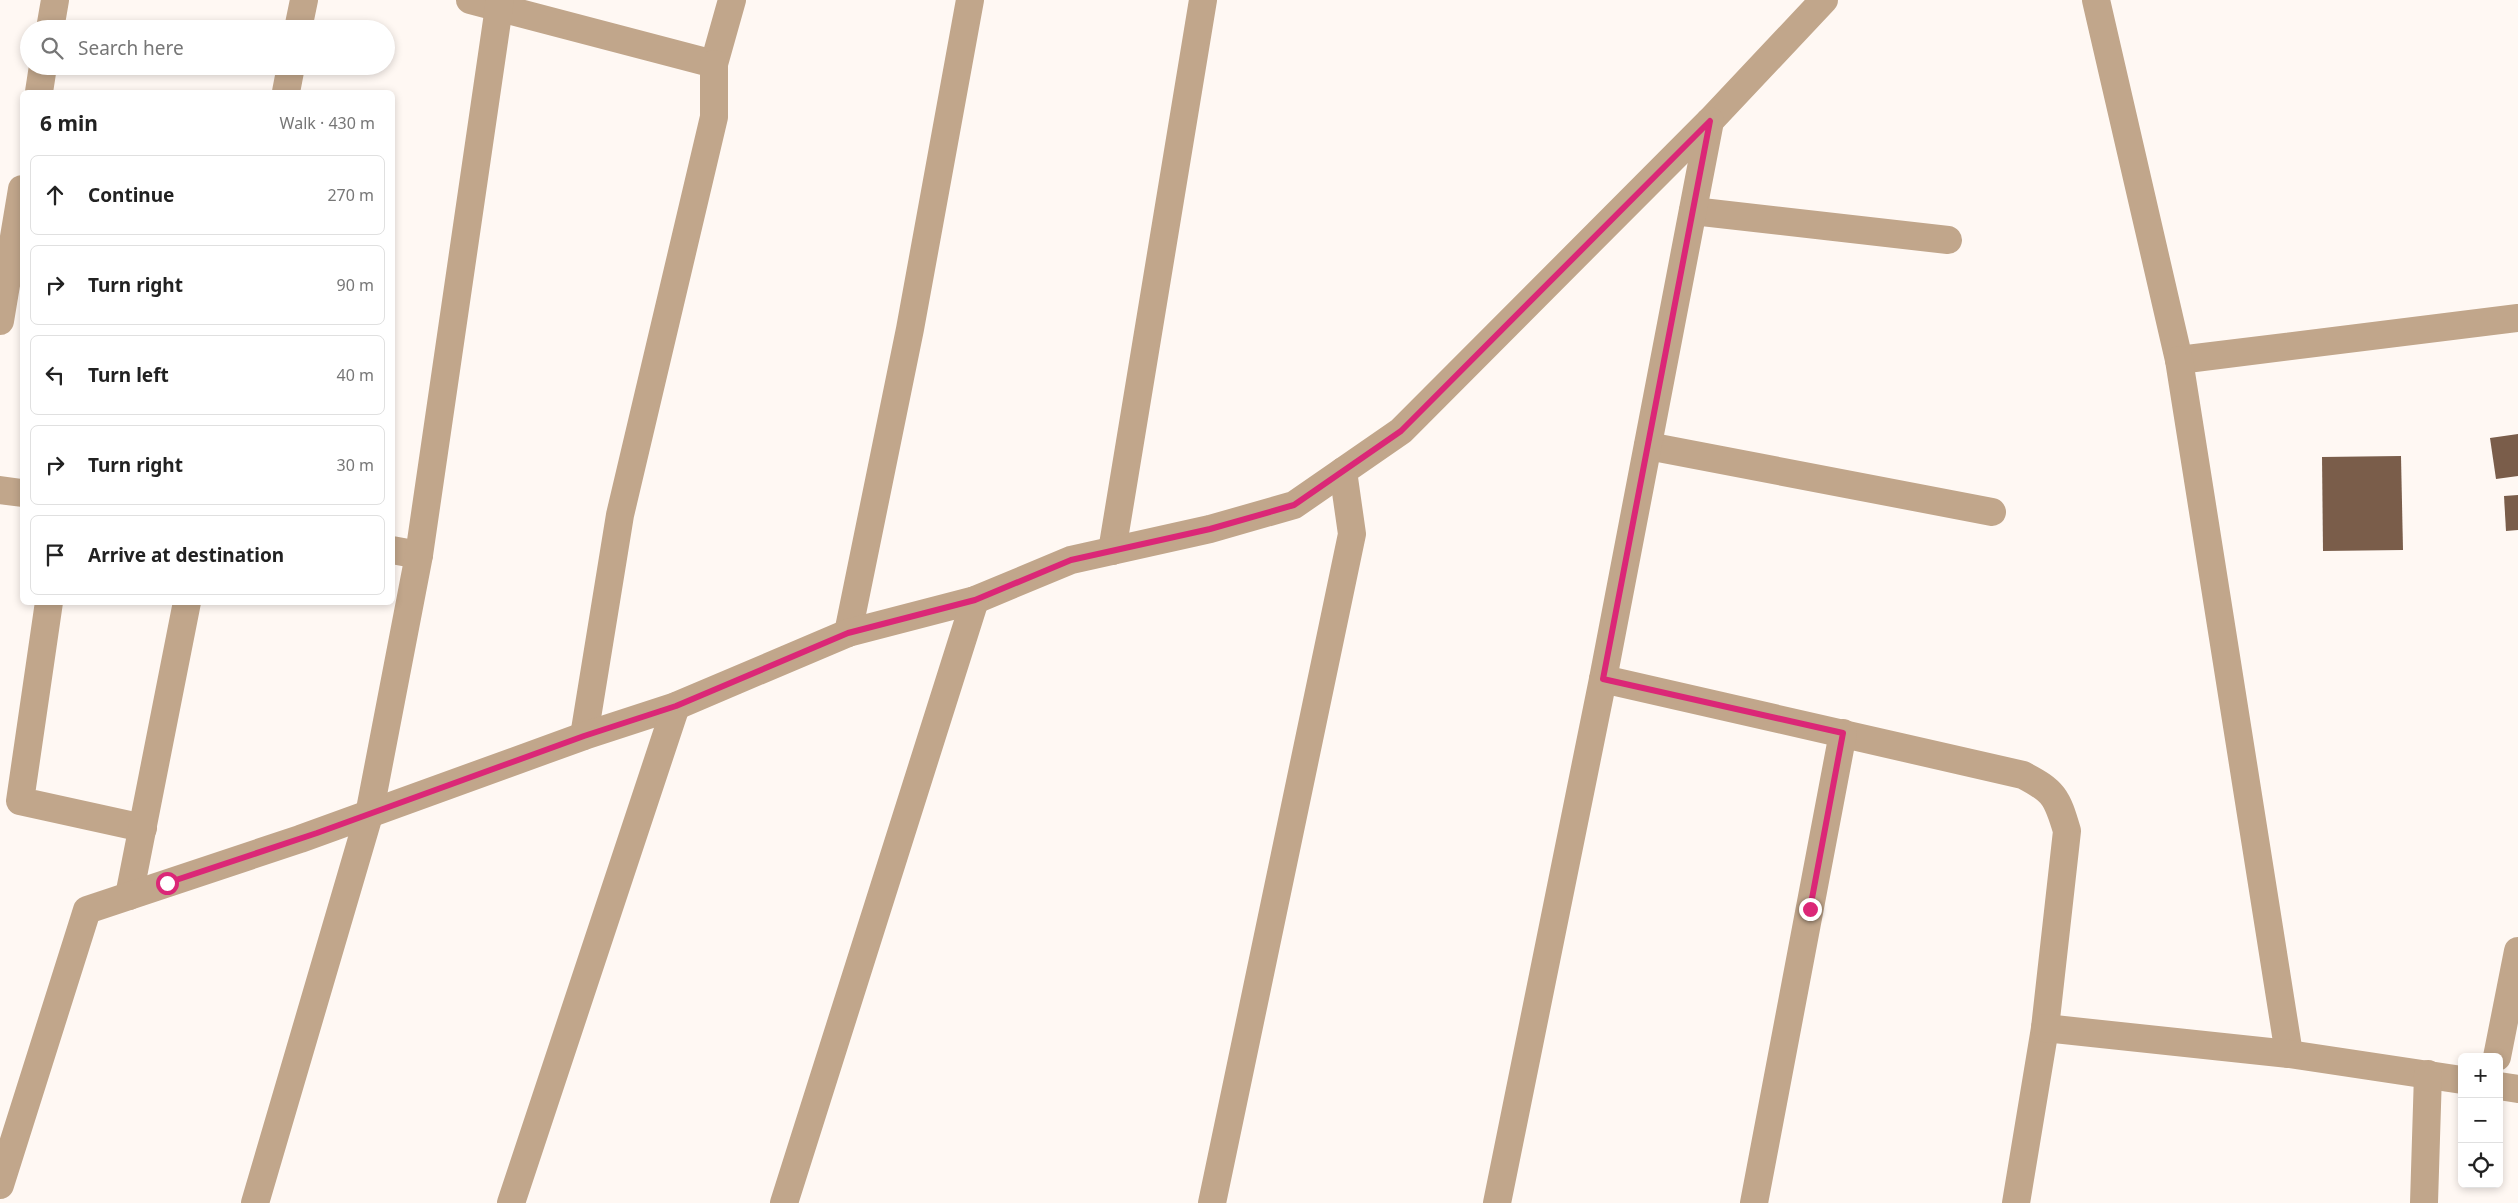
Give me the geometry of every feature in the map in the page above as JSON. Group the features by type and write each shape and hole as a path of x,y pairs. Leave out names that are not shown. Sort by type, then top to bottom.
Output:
{"street":[{"path":"51,20 54,0"},
{"path":"300,20 304,0"},
{"path":"470,0 499,4 714,64"},
{"path":"584,736 620,515 714,117 714,64 732,0"},
{"path":"848,633 910,329 970,0"},
{"path":"1112,551 1203,0"},
{"path":"0,1185 87,910 370,814 584,736 676,706 848,633 975,600 1071,560 1210,529 1294,505 1401,431 1710,121 1824,0"},
{"path":"2096,0 2179,360 2289,1054"},
{"path":"255,1203 370,814 419,555 499,4"},
{"path":"39,90 42,75"},
{"path":"286,90 289,75"},
{"path":"1497,1203 1603,679 1710,121"},
{"path":"0,321 20,201"},
{"path":"1693,210 1948,240"},
{"path":"2179,360 2518,318"},
{"path":"1648,446 1992,512"},
{"path":"1212,1203 1352,534 1343,471"},
{"path":"0,490 20,494"},
{"path":"395,551 419,555"},
{"path":"784,1203 975,600"},
{"path":"49,605 20,801 143,828"},
{"path":"129,896 185,605"},
{"path":"1603,679 2023,775 2048,788 2060,807 2067,830 2046,1028 2016,1203"},
{"path":"511,1203 676,706"},
{"path":"1754,1203 1843,733"},
{"path":"2498,1053 2518,951"},
{"path":"2046,1028 2289,1054 2458,1079"},
{"path":"2424,1203 2428,1074"},
{"path":"2503,1087 2518,1089"}],"building":[{"path":"2518,434 2518,476 2496,479 2490,438"},
{"path":"2401,456 2403,550 2323,551 2322,457"},
{"path":"2518,495 2518,530 2506,531 2504,496"}],"route":[{"path":"167,883 317,833 584,736 676,706 848,633 975,600 1071,560 1210,529 1294,505 1401,431 1710,121 1603,679 1843,733 1810,909"}]}
